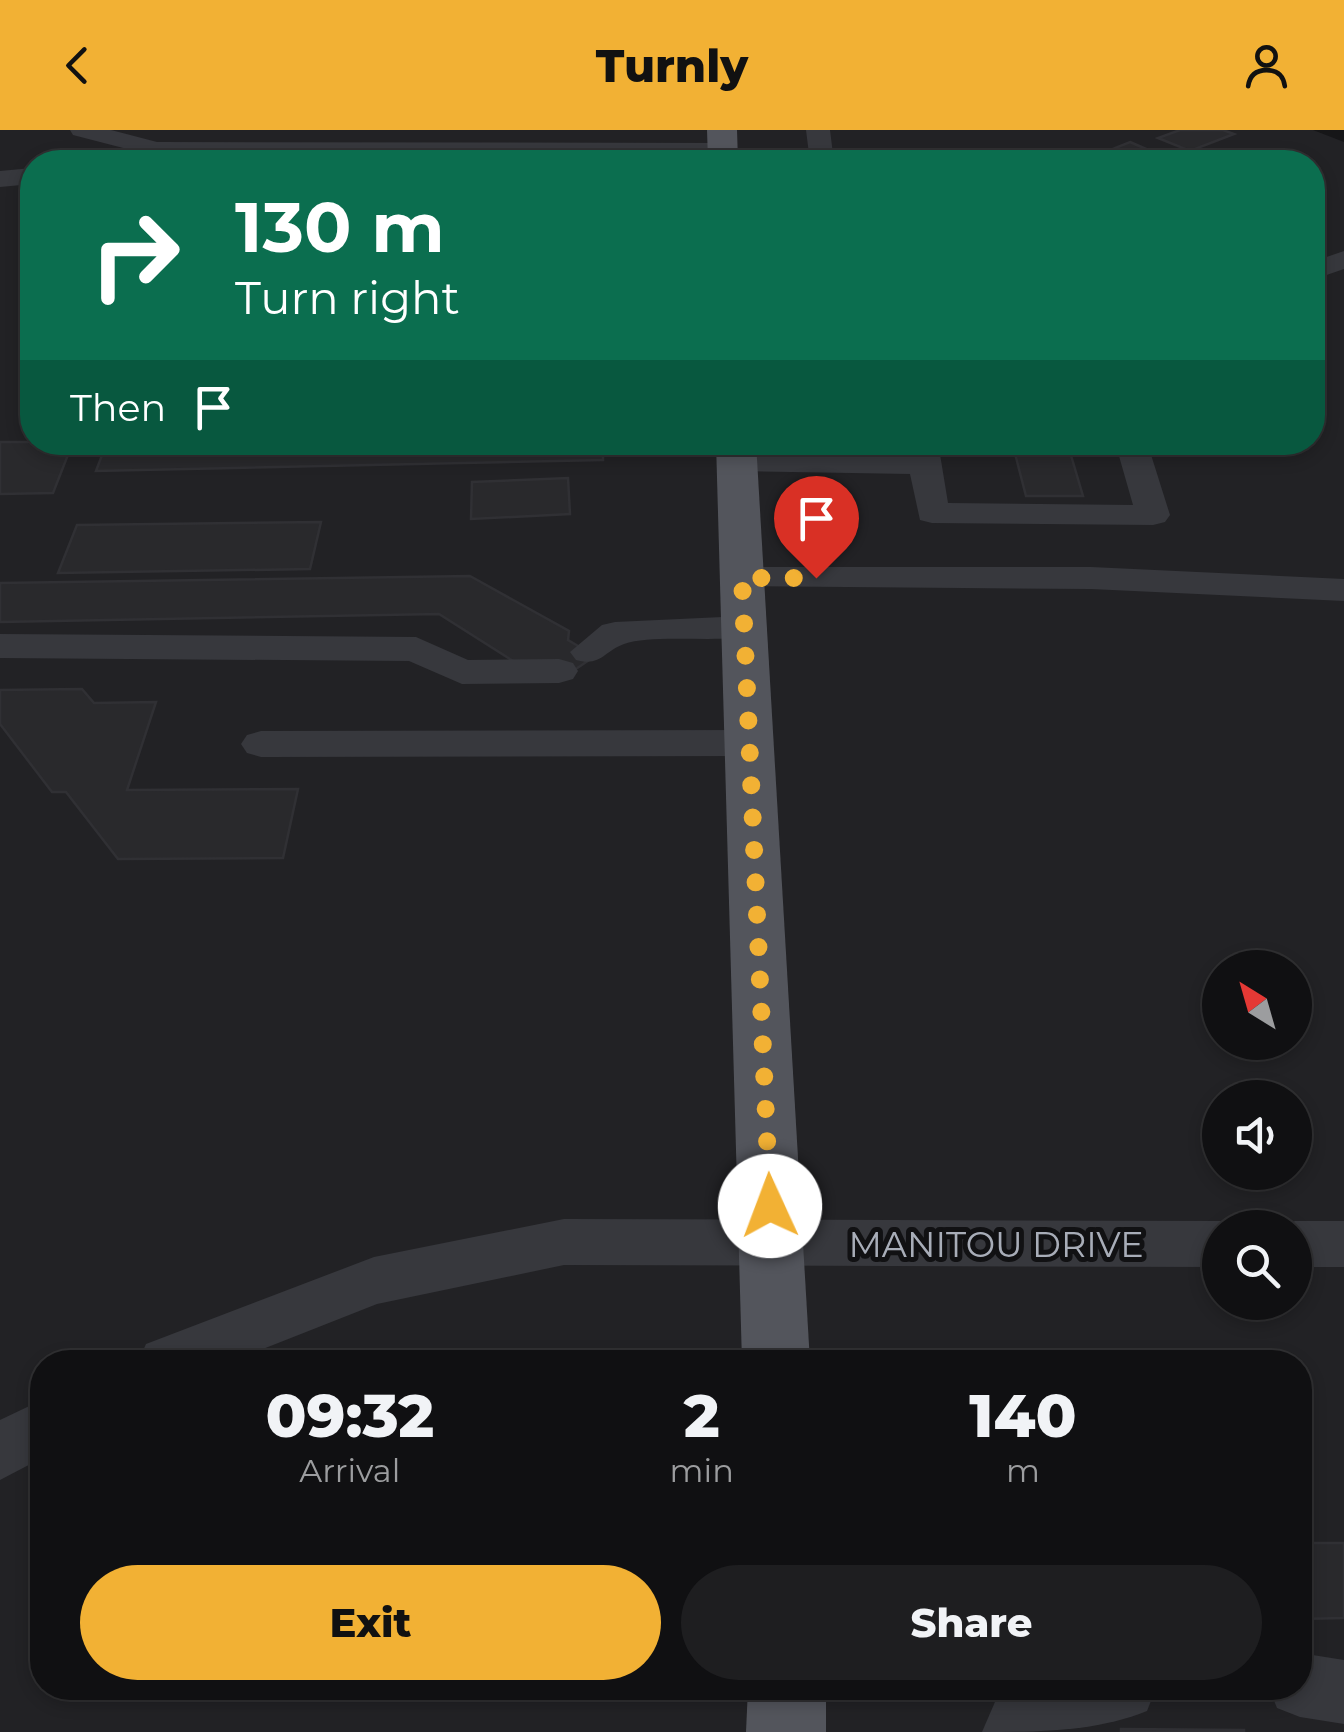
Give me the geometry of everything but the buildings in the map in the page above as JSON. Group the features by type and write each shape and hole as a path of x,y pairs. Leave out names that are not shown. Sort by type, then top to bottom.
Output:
{"main road":[{"path":"736,455 776,1350"},
{"path":"786,1700 786,1732"}],"street":[{"path":"82,130 157,149 723,148"},
{"path":"923,455 932,513 1153,515 1136,455"},
{"path":"0,646 416,650 462,672 574,661 614,634 743,602 1091,578 1344,590"},
{"path":"261,744 750,743"},
{"name":"MANITOU DRIVE","path":"197,1350 374,1281 564,1242 1202,1244"},
{"path":"1312,1244 1344,1244"},
{"path":"0,1452 30,1435"},
{"path":"1312,1687 1344,1692"},
{"path":"1014,1732 1028,1700"}],"shaded area":[{"path":"0,130 1313,130 1344,142 1344,1732 0,1732"}],"route":[{"path":"770,1206 742,578 816,578"}]}
